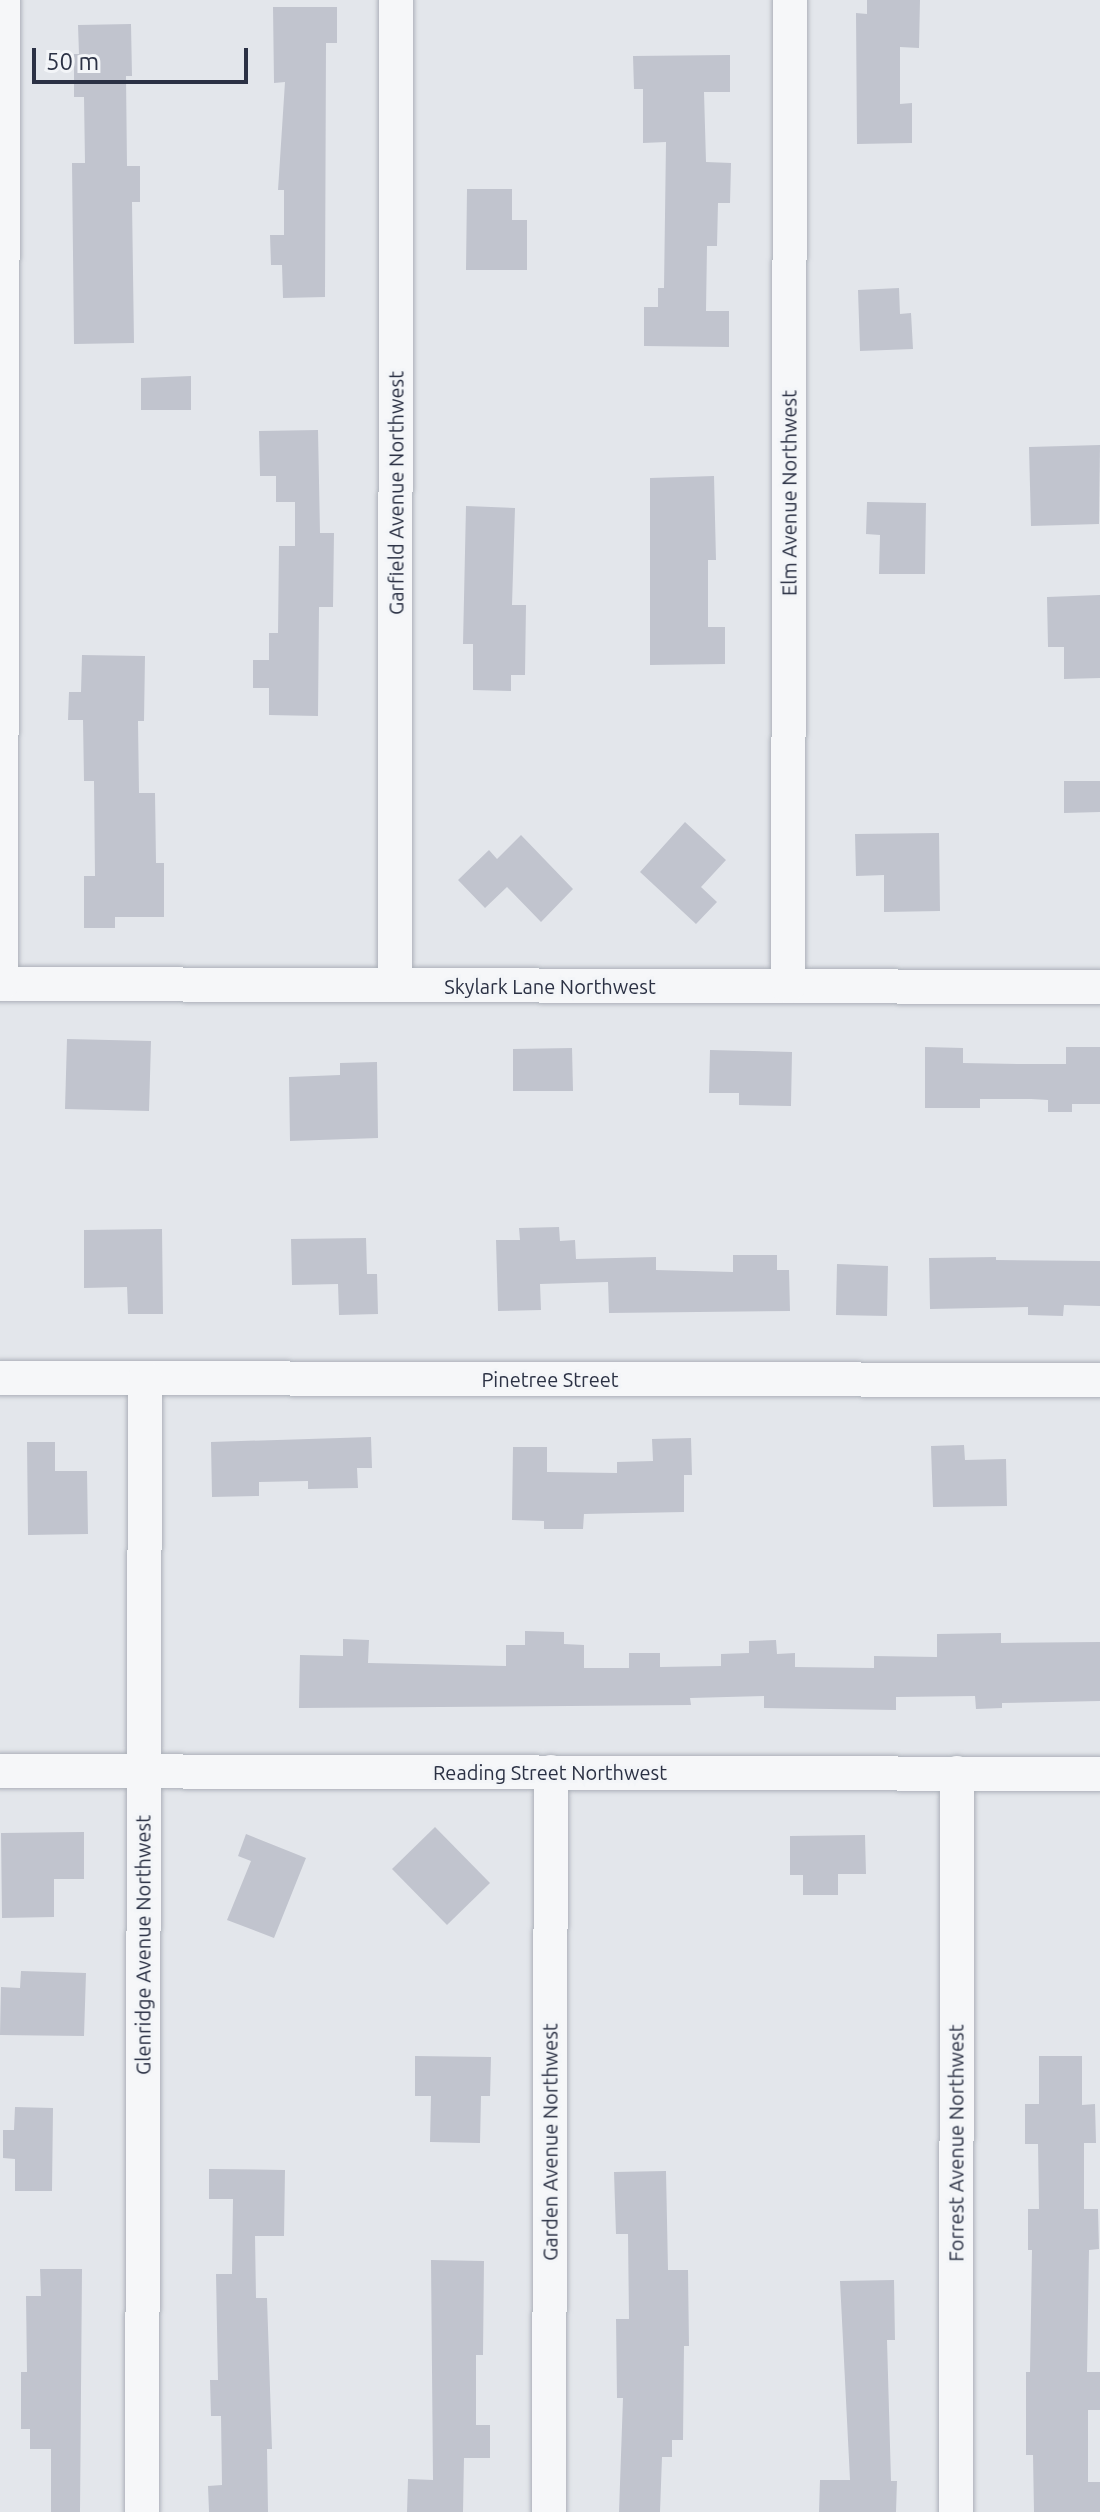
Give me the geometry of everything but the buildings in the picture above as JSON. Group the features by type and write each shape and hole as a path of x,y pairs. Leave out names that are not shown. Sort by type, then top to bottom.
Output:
{"street":[{"path":"0,984 3,0"},
{"name":"Garfield Avenue Northwest","path":"395,985 396,0"},
{"name":"Elm Avenue Northwest","path":"788,986 790,0"},
{"name":"Skylark Lane Northwest","path":"0,984 1100,987"},
{"name":"Pinetree Street","path":"0,1378 1100,1380"},
{"name":"Glenridge Avenue Northwest","path":"142,2512 145,1378"},
{"name":"Reading Street Northwest","path":"0,1771 1100,1774"},
{"name":"Garden Avenue Northwest","path":"549,2512 551,1772"},
{"name":"Forrest Avenue Northwest","path":"956,2512 957,1773"}]}
